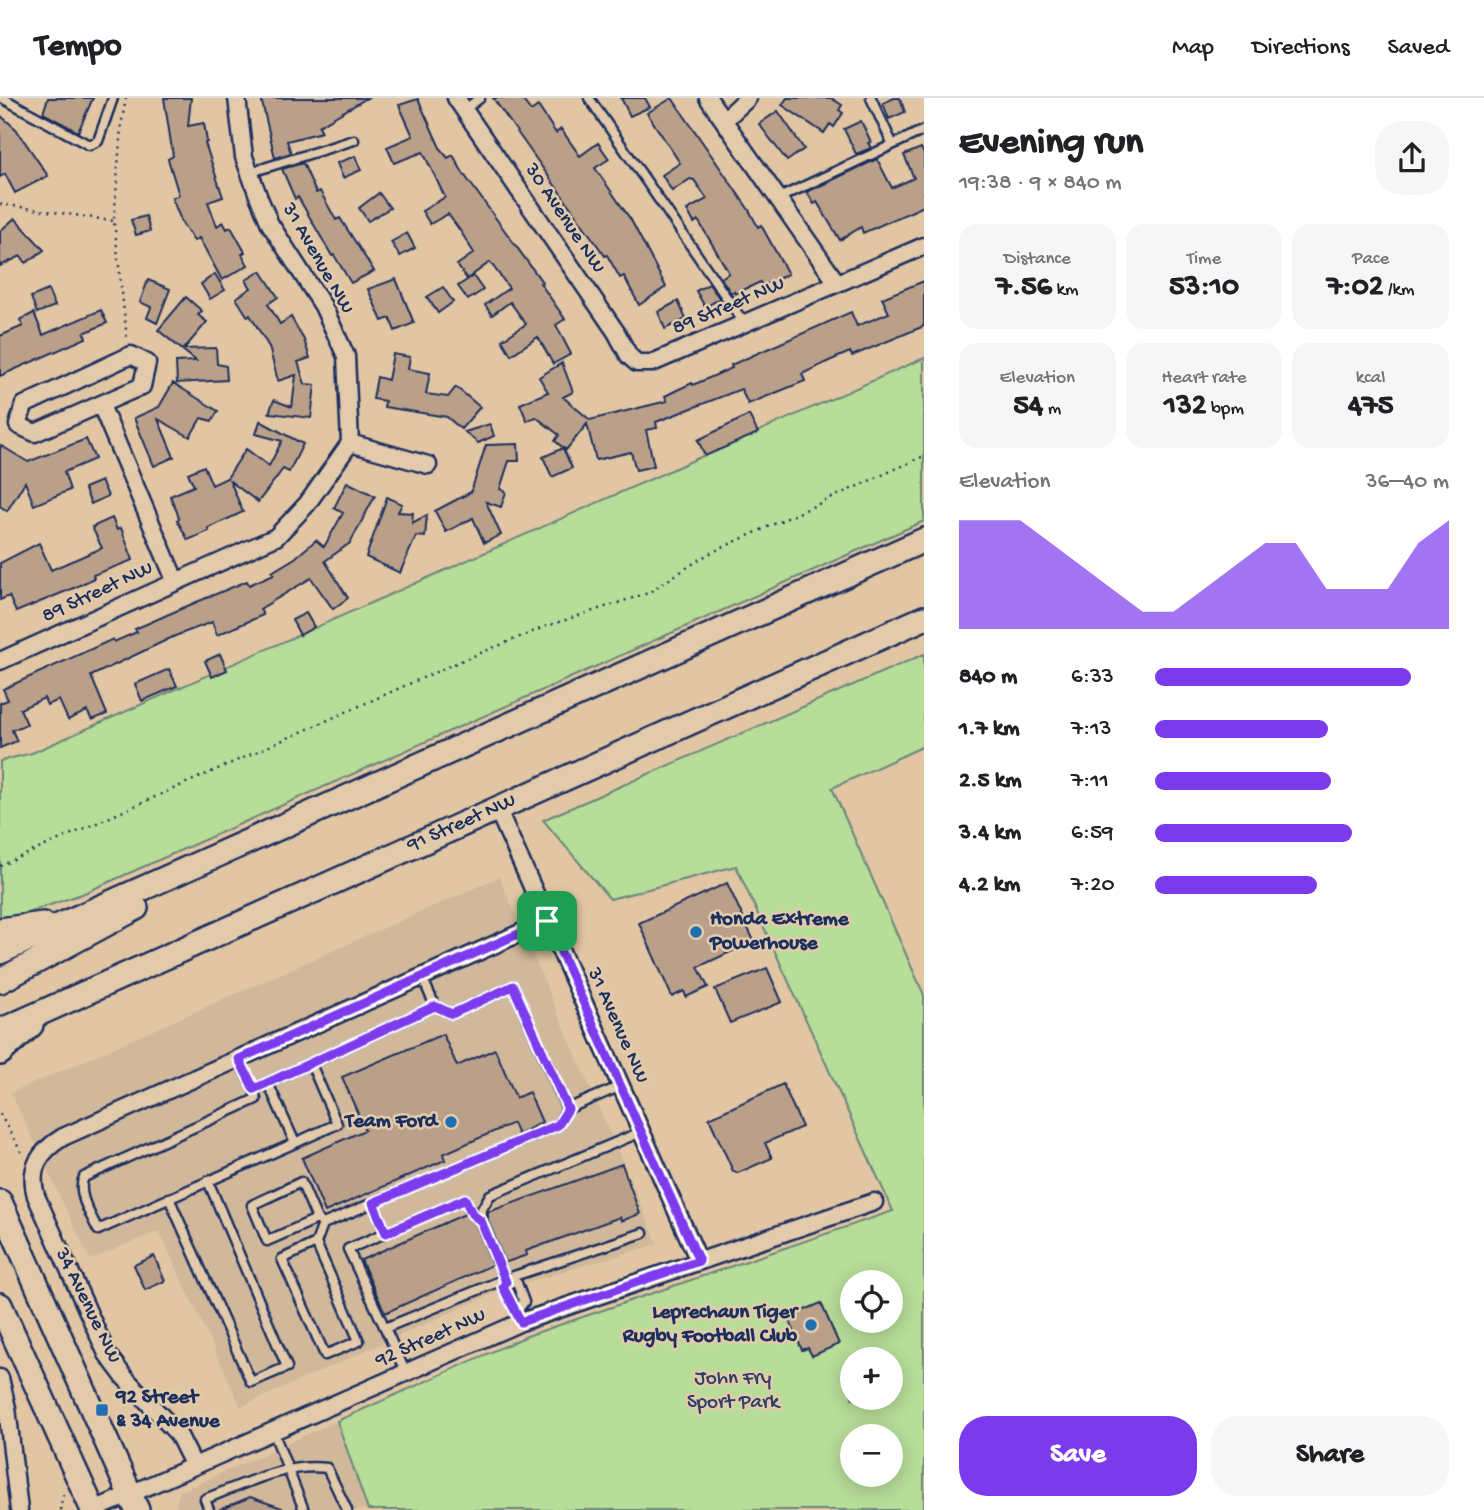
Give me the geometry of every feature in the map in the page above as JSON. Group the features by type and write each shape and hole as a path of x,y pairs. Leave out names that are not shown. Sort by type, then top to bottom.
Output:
{"main road":[{"path":"0,952 924,540"},
{"name":"91 Street NW","path":"0,1031 924,618"},
{"path":"0,981 334,805"},
{"path":"0,930 84,916"},
{"path":"0,1054 24,1029 101,986"},
{"name":"34 Avenue NW","path":"0,1202 133,1502"},
{"path":"0,1227 62,1342"},
{"path":"0,1305 93,1510"}],"street":[{"name":"31 Avenue NW","path":"237,98 243,157 248,173 270,224 323,306 346,356 350,443"},
{"path":"708,98 836,282"},
{"path":"724,120 748,98"},
{"name":"30 Avenue NW","path":"460,104 616,332 629,356 637,363"},
{"name":"89 Street NW","path":"637,363 652,363 924,246"},
{"path":"131,355 147,363 142,386 101,405 35,433 18,425 24,404 131,355"},
{"name":"89 Street NW","path":"101,405 175,580"},
{"name":"89 Street NW","path":"0,661 175,580 276,537 307,504 350,443"},
{"path":"350,443 428,465"},
{"name":"31 Avenue NW","path":"498,808 699,1261"},
{"path":"34,1166 46,1149 64,1137 547,921"},
{"name":"34 Avenue NW","path":"34,1166 33,1185 36,1196 99,1339 125,1378 178,1434 194,1466"},
{"name":"92 Street NW","path":"93,1510 133,1502 194,1466 406,1373 519,1317 699,1261 874,1202"},
{"path":"0,1378 5,1395 19,1510"}],"lane":[{"path":"2,98 89,145 98,141 113,98"},
{"path":"460,104 481,98"},
{"path":"589,98 744,324"},
{"path":"870,98 892,143"},
{"path":"779,198 924,130"},
{"path":"248,173 354,140"},
{"path":"422,977 435,1006 452,1014 513,986 568,1109"},
{"path":"254,1089 435,1006"},
{"path":"239,1059 256,1099 84,1177 80,1183 81,1192 98,1230 337,1124 311,1064"},
{"path":"268,1083 295,1143"},
{"path":"316,1243 282,1259 325,1355 359,1341 316,1243 320,1222 301,1182 252,1205 267,1241 320,1222 373,1203 558,1125 568,1109 621,1086"},
{"path":"519,1317 503,1287 506,1280 481,1221 482,1209 490,1195 641,1132"},
{"path":"169,1198 251,1382 287,1367 208,1181"},
{"path":"406,1373 348,1249 465,1199 472,1214 481,1221"},
{"path":"373,1203 386,1233"},
{"path":"385,1328 506,1280 643,1233"},
{"path":"506,1280 517,1283 524,1302 519,1317"},
{"path":"273,1431 304,1510"},
{"path":"209,1510 205,1499 289,1467 327,1468 338,1486 347,1510"}],"path":[{"path":"126,98 121,126 114,221 127,339"},
{"path":"0,204 114,221"},
{"path":"0,866 456,663 547,626 649,593 708,554 924,456"},
{"path":"0,1114 20,1153 34,1166"}],"shaded area":[{"path":"499,877 658,1244 501,1290 241,1407 159,1231 90,1260 11,1093"},
{"path":"337,1421 368,1510 175,1510 179,1492"}],"green space":[{"path":"924,358 924,521 82,894 0,922 0,761 32,753"},
{"name":"John Fry Sport Park","path":"924,654 924,746 832,788 924,995 924,1510 368,1510 337,1421 527,1336 893,1211 736,866 610,899 543,820"}],"building":[{"path":"48,98 93,98 78,132 43,113"},
{"path":"164,98 191,98 188,126 204,123 205,143 223,197 208,202 217,226 223,222 227,229 231,227 245,252 242,254 248,265 222,280 199,238 194,241 182,223 172,198 179,195 168,159 173,156"},
{"path":"261,98 367,98 319,126 322,132 287,141 291,153 275,158"},
{"path":"493,98 521,98 531,111 538,106 556,133 561,129 580,156 598,143 609,159 595,168 631,220 666,287 639,305 624,276 620,278 607,255 605,256"},
{"path":"621,98 645,98 650,107 630,116"},
{"path":"672,98 758,227 761,225 788,274 762,286 760,282 735,294 734,291 731,293 721,278 729,273 698,220 694,223 687,210 707,199 694,180 690,179 672,191 662,175 680,163 647,113"},
{"path":"787,98 831,98 842,105 839,110 843,113 834,127 830,124 824,133 782,105"},
{"path":"900,98 905,112 889,119 883,103"},
{"path":"418,99 441,150 448,158 453,155 565,319 556,325 571,354 553,364 538,337 511,355 502,340 526,324 510,302 492,315 485,305 509,288 490,262 467,279 457,265 474,253 461,232 448,214 430,224 422,211 445,197 423,152 394,163 387,147 413,136 399,105"},
{"path":"778,111 804,149 787,161 759,124"},
{"path":"0,115 16,129 48,176 15,193 5,174 0,177"},
{"path":"861,121 871,148 856,154 844,129"},
{"path":"921,148 924,154 924,206 863,233 861,227 840,240 817,202 814,204 807,192 877,159 892,188 914,178 904,155"},
{"path":"355,156 361,170 343,178 337,163"},
{"path":"303,163 316,193 320,191 336,220 340,218 374,271 351,283 334,255 332,256 298,197 295,199 282,169"},
{"path":"379,193 390,208 368,221 359,208"},
{"path":"146,216 150,231 136,235 131,220"},
{"path":"15,218 44,250 26,263 21,256 0,266 0,231"},
{"path":"407,233 415,248 400,256 391,242"},
{"path":"261,271 278,297 268,304 280,324 291,317 304,340 310,358 298,362 305,384 315,385 311,418 269,413 274,400 292,407 296,375 278,381 269,347 250,315 248,317 236,298 251,288 246,280"},
{"path":"215,274 225,290 210,299 201,284"},
{"path":"473,276 483,290 468,300 458,286"},
{"path":"396,279 414,323 395,331 390,318 382,321 368,289"},
{"path":"148,280 170,289 157,323 147,318 151,307 140,302"},
{"path":"924,281 924,326 852,356 850,352 829,361 802,374 805,381 748,404 741,389 656,422 657,428 646,430 654,466 636,470 631,452 596,460 587,424 566,450 555,441 559,435 536,417 527,421 520,404 548,392 539,377 562,363 573,392 563,397 590,420 667,401 665,396 677,390 732,368 731,365 851,312 857,326 889,313 882,298"},
{"path":"709,284 720,299 705,307 696,291"},
{"path":"443,287 453,302 438,313 427,297"},
{"path":"48,290 55,306 37,313 31,297"},
{"path":"186,297 202,311 198,315 207,322 184,349 216,348 217,364 226,366 227,380 177,383 176,362 196,361 158,330"},
{"path":"678,301 686,319 665,329 658,312"},
{"path":"101,310 107,323 84,333 86,338 0,376 0,336 23,326 20,320 34,313 43,335"},
{"path":"393,354 410,357 408,369 430,373 426,394 448,397 456,387 480,407 461,429 447,417 384,407 385,401 373,399 377,377 388,380"},
{"path":"173,383 218,411 212,421 201,418 190,437 158,419 174,457 154,466 134,418 159,407"},
{"path":"749,415 758,433 705,456 698,440"},
{"path":"260,421 303,444 289,472 283,469 258,502 230,481 243,512 188,540 177,520 177,512 170,496 194,486 188,473 204,466 212,485 227,478 246,449 269,466 282,441 256,434"},
{"path":"490,424 494,436 478,443 465,432"},
{"path":"86,439 95,459 64,472 70,490 34,505 25,482 7,511 0,506 0,445 28,462"},
{"path":"518,444 519,461 509,461 500,489 506,492 501,507 486,502 501,535 484,543 473,518 446,532 435,511 471,492 486,445"},
{"path":"563,448 572,468 552,477 543,457"},
{"path":"101,481 108,496 91,504 84,488"},
{"path":"347,482 375,496 350,543 325,561 348,598 333,609 311,578 260,609 263,615 217,635 212,622 175,636 91,676 107,714 92,720 87,711 68,720 59,700 47,705 44,698 20,709 27,724 12,730 17,741 0,748 0,703 8,700 3,689 113,639 114,642 137,632 135,629 192,604 247,581 249,585 274,574 272,572 295,558 316,540 324,547 343,513 334,508"},
{"path":"387,497 402,504 398,512 413,513 412,523 427,515 425,537 416,536 400,573 366,557"},
{"path":"112,518 117,530 121,528 133,560 93,575 94,578 76,587 16,612 9,596 0,600 0,563 39,543 51,570 102,548 92,527"},
{"path":"306,613 314,627 300,635 292,620"},
{"path":"220,654 227,670 212,677 205,661"},
{"path":"169,669 177,686 142,701 135,684"},
{"name":"Honda Extreme Powerhouse","path":"727,883 754,941 698,967 708,987 686,997 684,991 672,997 639,923"},
{"path":"767,968 782,1002 730,1023 715,989"},
{"name":"Team Ford","path":"443,1034 457,1066 495,1049 516,1098 529,1092 542,1122 518,1135 513,1123 443,1154 445,1160 325,1212 302,1158 365,1130 342,1077"},
{"path":"783,1084 802,1127 765,1143 772,1158 738,1173 733,1171 709,1118"},
{"path":"622,1164 640,1214 621,1221 620,1217 526,1251 527,1255 507,1262 504,1260 488,1220 488,1212"},
{"path":"465,1214 476,1225 492,1265 385,1313 361,1260"},
{"path":"154,1256 165,1281 145,1290 134,1265"},
{"name":"Leprechaun Tiger Rugby Football Club","path":"821,1303 839,1344 812,1356 808,1348 802,1350 788,1317"},
{"path":"250,1497 282,1508 282,1510 219,1510"}],"place":[{"name":"Honda Extreme Powerhouse","path":"696,932"},
{"name":"Team Ford","path":"451,1122"},
{"name":"Leprechaun Tiger Rugby Football Club","path":"811,1325"},
{"name":"92 Street & 34 Avenue","path":"102,1410"}],"route":[{"path":"547,921 699,1261 521,1322 503,1287 506,1282 481,1221 472,1214 465,1199 386,1233 373,1203 558,1125 568,1109 513,986 452,1014 435,1006 254,1089 239,1059 547,921"}]}
